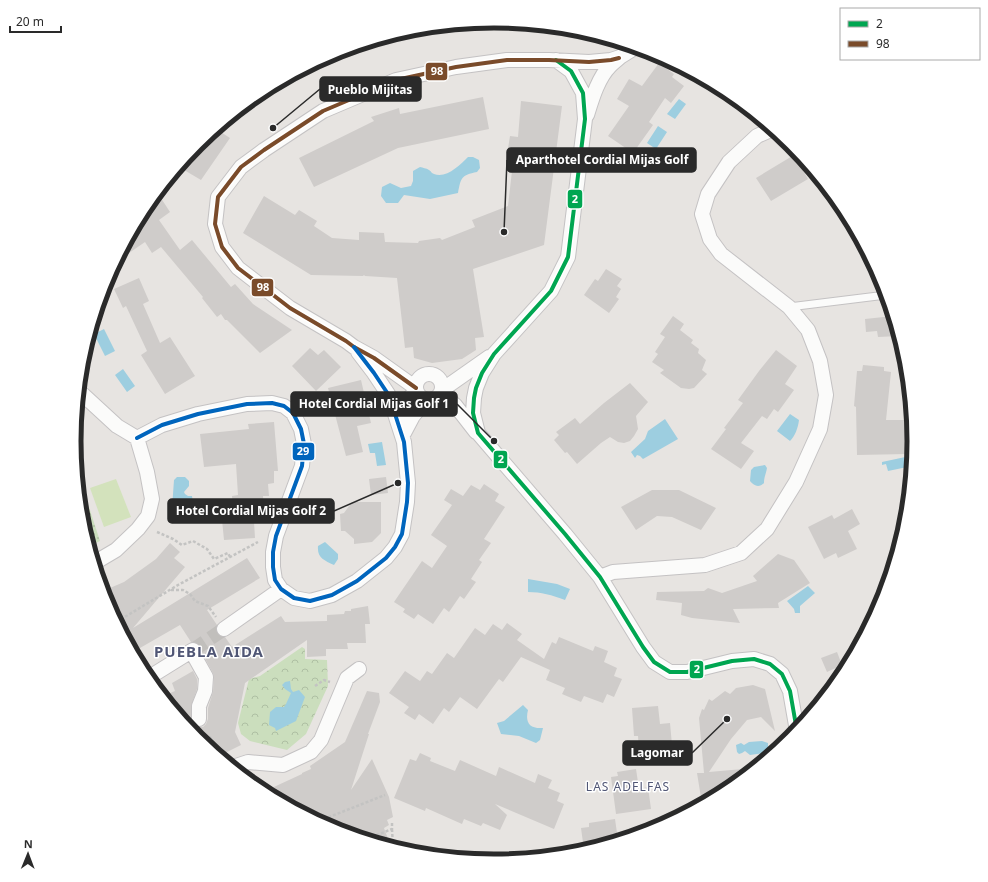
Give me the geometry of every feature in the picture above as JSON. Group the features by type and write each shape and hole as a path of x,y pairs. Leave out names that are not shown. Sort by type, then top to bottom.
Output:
{"street":[{"path":"585,119 603,75 610,66 630,51"},
{"path":"494,354 442,392 435,400 430,401 374,358 290,308 238,268 222,247 215,224 218,197 241,167 323,111 396,80 456,67 507,60 589,62 620,58"},
{"path":"478,433 474,413 474,398 482,373 494,354 552,291 568,257 585,119 583,93 571,72 556,60"},
{"path":"600,577 613,572 705,565 741,553 767,529 796,482 820,429 826,395 820,361 808,330 789,307 721,254 710,239 702,214 708,194 729,162 757,136 767,131"},
{"path":"354,347 388,394 404,438"},
{"path":"420,394 418,380 421,377 428,374 433,374 440,379 442,382 442,392 455,405 600,577 642,647 654,662 670,672 687,672 732,661 754,659 770,664 782,674 790,691 796,723"},
{"path":"136,438 162,425 198,414 247,404 272,403 284,406 293,413 301,429 304,444 302,466 276,536 273,552 273,568 275,580 282,589 294,598 310,601 332,595 357,581 386,558 402,534 407,502 408,483 403,411 411,396 420,394"},
{"path":"84,396 117,426 136,438 147,472 152,499 148,516 138,529 116,550 99,560"},
{"path":"222,625 282,589"},
{"path":"154,674 192,651 206,677 204,691 199,706 199,719"},
{"path":"238,765 248,762 284,765 311,752 321,740 347,678 359,669"}],"lane":[{"path":"789,307 881,296"}],"path":[{"path":"157,532 182,545 193,541 207,549 214,559 228,553 230,557"},
{"path":"121,619 170,590 258,542"},
{"path":"170,590 183,590 190,594 195,601 208,606 222,625"},
{"path":"207,737 209,736 215,746"},
{"path":"326,818 384,795"},
{"path":"392,821 393,841"},
{"path":"374,836 392,829"}],"green space":[{"path":"116,479 131,517 104,527 90,488"},
{"path":"85,498 100,541 94,544 89,522"},
{"path":"302,647 305,649 305,659 327,660 328,686 306,734 287,750 250,741 241,734 238,723 249,679 260,676"}],"water":[{"path":"679,99 686,104 675,119 667,114"},
{"path":"658,126 667,132 656,149 647,143"},
{"path":"468,157 473,157 479,160 480,168 477,172 468,174 463,178 458,193 430,199 404,195 398,203 386,203 381,196 382,187 390,183 401,188 411,186 413,181 413,171 420,167 428,169 434,174 443,175 461,164"},
{"path":"104,329 115,351 105,356 95,335 95,333"},
{"path":"123,369 135,386 127,392 115,375"},
{"path":"790,414 799,420 796,432 790,441 777,431"},
{"path":"665,419 678,439 643,459 637,455 635,458 631,452 645,439 648,431"},
{"path":"382,442 386,465 377,466 375,453 370,453 368,444"},
{"path":"906,457 906,467 888,471 886,464 882,465 882,462"},
{"path":"765,465 767,468 764,483 760,486 753,484 750,481 751,470 754,467"},
{"path":"177,477 185,477 189,481 189,486 184,492 188,496 192,496 194,509 175,512 172,508 174,480"},
{"path":"325,542 338,554 338,559 334,565 327,562 320,556 318,546"},
{"path":"528,579 557,584 570,589 565,600 546,594 528,592"},
{"path":"808,586 815,593 800,606 800,613 795,613 794,609 787,601"},
{"path":"290,681 293,692 299,690 305,697 296,721 276,731 275,728 269,725 270,712 276,707 284,707 286,704 291,693 282,685 285,682"},
{"path":"523,705 528,710 527,718 529,724 534,727 543,728 540,740 536,743 519,736 501,734 497,723 504,721"},
{"path":"762,741 768,743 768,749 764,753 750,755 745,751 739,754 737,752 736,745 741,743 744,745 749,742"}],"building":[{"path":"659,63 674,74 672,77 684,86 671,103 665,98 649,122 653,125 633,153 608,136 629,106 617,99 629,79 642,86"},
{"path":"483,97 489,129 398,148 314,187 299,158 374,121 371,117 399,108 400,114"},
{"path":"521,101 562,106 544,245 473,269 484,337 475,338 476,350 462,359 432,363 414,358 413,347 405,348 397,278 364,275 311,275 243,233 264,196 295,215 299,210 317,221 314,226 332,238 359,240 359,232 384,233 385,242 418,243 419,241 440,238 442,240 475,227 472,220 508,206 513,162 506,161 510,136 518,137"},
{"path":"220,132 230,138 201,180 183,169"},
{"path":"793,156 798,161 808,179 771,201 756,178"},
{"path":"161,198 170,212 159,220 180,250 192,240 231,287 235,284 253,304 292,330 260,353 227,320 225,320 221,314 217,317 202,298 203,297 161,247 152,253 145,242 125,256 136,234"},
{"path":"606,269 622,279 617,286 621,289 616,297 619,299 609,313 584,295 595,279 598,281"},
{"path":"139,278 149,301 143,304 160,343 170,337 195,376 165,394 141,355 147,351 126,306 123,308 114,289"},
{"path":"673,316 684,324 680,330 693,340 691,343 699,349 698,353 706,360 702,370 707,374 694,388 681,388 660,373 664,370 652,362 658,354 655,352 665,337 660,334"},
{"path":"888,317 894,336 878,337 877,331 866,332 865,319"},
{"path":"310,348 318,355 324,350 341,367 316,391 292,366"},
{"path":"776,350 797,366 785,384 794,390 778,412 774,409 767,419 762,416 741,443 754,451 741,469 711,449 726,429 724,428 743,403 738,400"},
{"path":"863,365 884,367 884,371 891,372 886,420 906,420 907,454 857,455 856,407 854,406 857,371 862,371"},
{"path":"361,380 371,423 357,426 363,452 346,456 328,388"},
{"path":"630,383 648,402 636,416 638,429 634,436 630,441 624,443 618,442 610,437 577,464 554,440 559,435 556,432 575,418 580,424"},
{"path":"274,422 278,471 274,471 274,483 268,484 269,496 263,496 264,511 258,512 258,521 254,522 255,538 224,540 222,520 225,520 225,507 233,507 232,496 238,495 236,464 204,467 200,434 249,429 248,424"},
{"path":"386,477 388,493 371,495 369,479"},
{"path":"484,484 499,494 495,501 505,507 484,539 491,543 479,560 482,562 471,579 476,582 464,599 460,596 449,612 444,608 433,624 418,614 414,619 403,612 405,609 394,602 422,561 432,568 447,546 431,535 452,505 444,500 451,489 463,496 471,485 480,490"},
{"path":"652,490 679,490 716,508 701,530 672,517 657,516 636,530 621,507"},
{"path":"352,502 381,502 381,533 372,542 354,544 354,539 345,531 341,531 340,514 344,513"},
{"path":"852,509 860,524 848,531 857,549 838,558 836,553 824,559 808,527 832,515 834,519"},
{"path":"170,543 180,552 174,558 185,567 133,628 247,558 260,578 207,610 217,625 217,634 225,637 232,647 281,616 285,622 327,621 327,615 344,614 345,611 351,611 351,609 368,606 370,624 365,624 366,643 347,643 348,649 326,649 326,656 307,657 307,640 245,683 235,732 241,745 224,754 196,726 203,727 208,719 208,708 213,692 214,677 201,651 200,645 197,642 191,642 180,625 138,649 108,589 124,582 156,559"},
{"path":"778,554 794,560 810,583 778,603 779,608 733,609 740,623 692,618 681,615 682,603 656,600 657,592 704,591 708,588 722,593 757,581 753,576"},
{"path":"507,623 522,634 517,640 544,659 552,642 556,644 559,637 593,651 595,646 608,651 604,662 617,668 614,676 622,679 614,697 607,694 603,703 584,696 581,702 562,694 565,688 546,680 550,670 521,657 503,682 499,679 477,709 460,697 449,712 444,708 433,724 419,714 415,720 404,713 409,707 389,693 405,671 420,681 427,671 432,674 447,653 454,658 475,628 485,635 493,624 502,630"},
{"path":"837,652 841,664 840,666 827,672 821,658"},
{"path":"193,671 197,679 197,689 191,706 191,721 168,694 175,691 172,683"},
{"path":"753,685 765,689 775,731 761,717 747,720 731,739 709,772 745,769 701,798 697,773 704,773 699,718 702,709 704,710 709,699 712,701 725,691 730,694 736,688"},
{"path":"367,691 379,693 380,702 368,734 351,790 372,759 389,797 393,817 387,820 389,825 384,828 389,840 336,823 287,799 271,788 311,769 310,766 345,742"},
{"path":"658,706 660,724 670,723 672,745 656,747 657,749 639,751 638,736 634,736 632,708"},
{"path":"420,753 431,758 430,761 455,771 460,760 496,776 499,767 535,783 538,774 552,780 548,788 560,793 557,801 564,804 554,829 495,804 507,815 500,830 483,823 481,826 464,819 462,824 426,808 425,811 394,798 410,759 416,761"},
{"path":"636,769 639,789 648,787 651,809 616,814 611,777 618,776 617,772"},
{"path":"615,819 617,835 583,844 581,828 589,827 589,823"}],"tunnel":[{"path":"193,650 224,629"}],"transit line":[{"name":"98","path":"416,388 374,358 290,308 238,268 222,247 215,224 218,197 241,167 323,111 396,80 456,67 507,60 589,62 619,58"},
{"name":"2","path":"556,60 571,71 583,93 585,119 568,257 551,291 494,354 482,373 474,398 473,413 478,433 600,577 643,647 654,662 670,672 687,672 732,661 754,659 770,664 782,674 790,691 796,723"},
{"name":"29","path":"137,438 162,425 198,414 247,404 272,403 284,406 293,413 301,429 304,444 302,466 276,536 273,552 275,580 281,589 294,598 310,601 332,595 357,581 386,558 395,547 402,534 407,502 408,483 404,442 395,414 388,394 354,347"}],"place":[{"name":"Pueblo Mijitas","path":"273,128"},
{"name":"Aparthotel Cordial Mijas Golf","path":"504,232"},
{"name":"Hotel Cordial Mijas Golf 1","path":"494,441"},
{"name":"Hotel Cordial Mijas Golf 2","path":"398,483"},
{"name":"Lagomar","path":"727,719"}],"district":[{"name":"PUEBLA AIDA","path":"209,651"},
{"name":"LAS ADELFAS","path":"628,786"}]}
